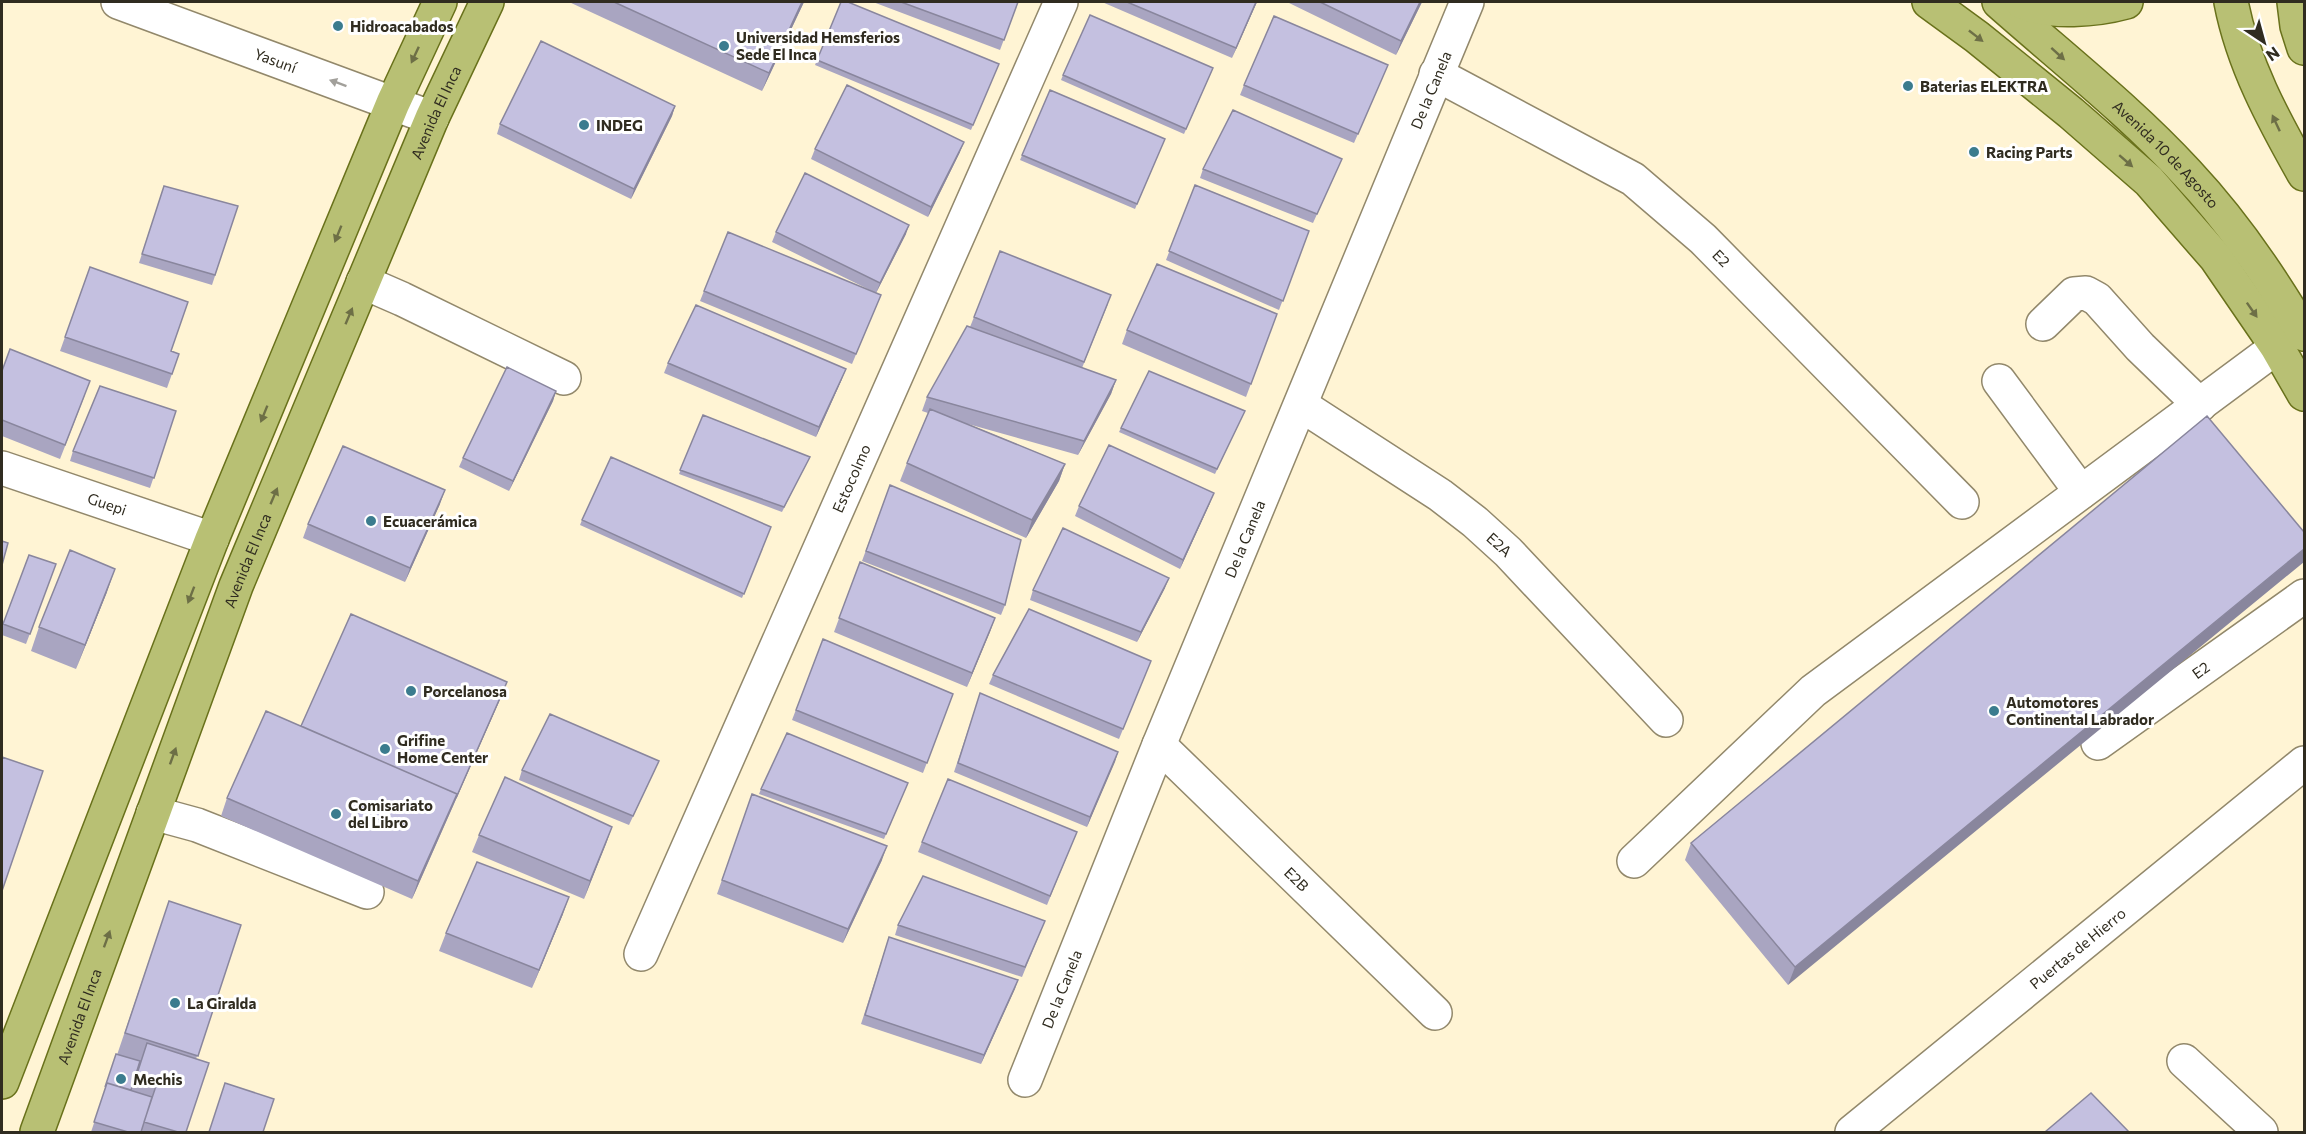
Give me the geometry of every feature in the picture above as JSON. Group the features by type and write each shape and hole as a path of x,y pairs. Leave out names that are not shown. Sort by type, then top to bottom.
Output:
{"main road":[{"path":"2,1082 212,539 393,103 440,2"},
{"name":"Avenida El Inca","path":"36,1132 236,586 432,118 487,2"},
{"path":"1929,2 2071,113 2149,181 2291,340 2304,394"},
{"name":"Avenida 10 de Agosto","path":"1998,2 2158,143 2207,195 2257,258 2291,340"},
{"path":"2022,2 2079,9 2126,2"},
{"path":"2231,2 2247,61 2280,132 2304,174"},
{"path":"2247,61 2250,2"},
{"path":"2294,2 2297,26 2304,48"}],"street":[{"name":"Yasuní","path":"118,2 432,118"},
{"name":"Estocolmo","path":"641,954 1061,2"},
{"name":"De la Canela","path":"1025,1080 1159,745 1467,2"},
{"name":"E2","path":"1436,74 1633,178 1703,239 1962,502"},
{"path":"363,282 564,378"},
{"path":"2043,324 2074,294 2086,293 2097,299 2140,347 2199,405"},
{"path":"1634,861 1813,691 2199,405 2291,340"},
{"path":"1999,381 2081,492"},
{"name":"E2A","path":"1301,405 1440,495 1475,522 1508,552 1666,720"},
{"name":"Guepi","path":"2,468 212,539"},
{"name":"E2","path":"2098,743 2304,597"},
{"name":"E2B","path":"1159,745 1435,1013"},
{"name":"Puertas de Hierro","path":"1852,1132 2304,763"},
{"path":"153,813 197,825 367,892"},
{"path":"2184,1061 2261,1132"}],"building":[{"name":"Universidad Hemsferios Sede El Inca","path":"614,2 802,2 769,73"},
{"path":"841,2 848,2 999,64 973,125 817,60"},
{"path":"901,2 1018,2 1004,40"},
{"path":"1127,2 1256,2 1236,48"},
{"path":"1320,2 1420,2 1401,41"},
{"path":"1090,15 1213,68 1186,129 1063,75"},
{"path":"1274,16 1388,65 1358,134 1244,85"},
{"name":"INDEG","path":"541,41 675,106 634,189 500,124"},
{"path":"847,85 964,142 931,207 815,149"},
{"path":"1050,90 1165,139 1137,204 1022,155"},
{"path":"1233,110 1342,159 1317,214 1203,169"},
{"path":"805,173 909,225 880,283 776,232"},
{"path":"1195,185 1309,231 1283,301 1169,251"},
{"path":"164,186 238,206 215,275 142,254"},
{"path":"728,232 881,295 856,354 704,291"},
{"path":"1000,251 1111,295 1084,362 974,317"},
{"path":"1157,264 1277,314 1251,384 1127,330"},
{"path":"90,267 188,302 171,351 179,354 172,374 65,337"},
{"path":"696,305 846,369 819,427 668,363"},
{"path":"967,326 1116,380 1084,441 927,397"},
{"path":"10,349 90,381 65,445 2,420 2,371"},
{"path":"507,367 556,391 513,481 463,458"},
{"path":"1149,371 1245,411 1217,469 1121,428"},
{"path":"100,386 176,411 154,478 73,451"},
{"path":"930,409 1065,464 1032,520 907,463"},
{"path":"703,415 810,457 784,507 680,470"},
{"name":"Automotores Continental Labrador","path":"2207,416 2304,532 2304,549 1795,967 1691,843"},
{"path":"1109,445 1214,493 1183,560 1079,506"},
{"name":"Ecuacerámica","path":"343,446 445,490 410,568 308,524"},
{"path":"611,457 771,527 744,594 582,520"},
{"path":"890,485 1021,540 1005,605 866,551"},
{"path":"1063,528 1169,578 1141,632 1033,590"},
{"path":"2,541 8,543 2,565"},
{"path":"70,550 115,569 85,645 39,627"},
{"path":"29,555 56,564 30,634 3,624"},
{"path":"860,562 995,618 972,673 839,618"},
{"path":"1029,609 1151,661 1123,729 993,675"},
{"path":"351,614 507,682 456,798 457,794 301,726"},
{"path":"823,639 953,694 927,763 796,710"},
{"path":"980,693 1118,752 1090,817 958,763"},
{"name":"Comisariato del Libro","path":"266,711 457,794 418,881 227,798"},
{"path":"550,714 659,761 633,816 522,770"},
{"path":"787,733 908,783 886,834 761,789"},
{"path":"2,757 43,771 2,891"},
{"path":"505,777 612,827 590,881 479,835"},
{"path":"948,779 1077,832 1050,896 922,842"},
{"path":"752,794 887,846 848,929 722,880"},
{"path":"477,862 569,897 539,970 446,933"},
{"path":"923,876 1045,921 1025,967 898,925"},
{"name":"La Giralda","path":"169,901 241,925 198,1056 125,1033"},
{"path":"889,937 1018,980 984,1055 865,1015"},
{"path":"147,1043 209,1063 186,1132 178,1132 144,1122 157,1083 136,1077"},
{"name":"Mechis","path":"116,1054 140,1061 131,1090 107,1083 105,1087"},
{"path":"107,1083 152,1097 141,1132 128,1132 94,1122"},
{"path":"225,1083 274,1099 263,1132 209,1132"},
{"path":"2091,1093 2129,1132 2045,1132"}],"place":[{"name":"Hidroacabados","path":"338,26"},
{"name":"Universidad Hemsferios Sede El Inca","path":"724,46"},
{"name":"Baterias ELEKTRA","path":"1908,86"},
{"name":"INDEG","path":"584,125"},
{"name":"Racing Parts","path":"1974,152"},
{"name":"Ecuacerámica","path":"371,521"},
{"name":"Porcelanosa","path":"411,691"},
{"name":"Automotores Continental Labrador","path":"1994,711"},
{"name":"Grifine Home Center","path":"385,749"},
{"name":"Comisariato del Libro","path":"336,814"},
{"name":"La Giralda","path":"175,1003"},
{"name":"Mechis","path":"121,1079"}]}
